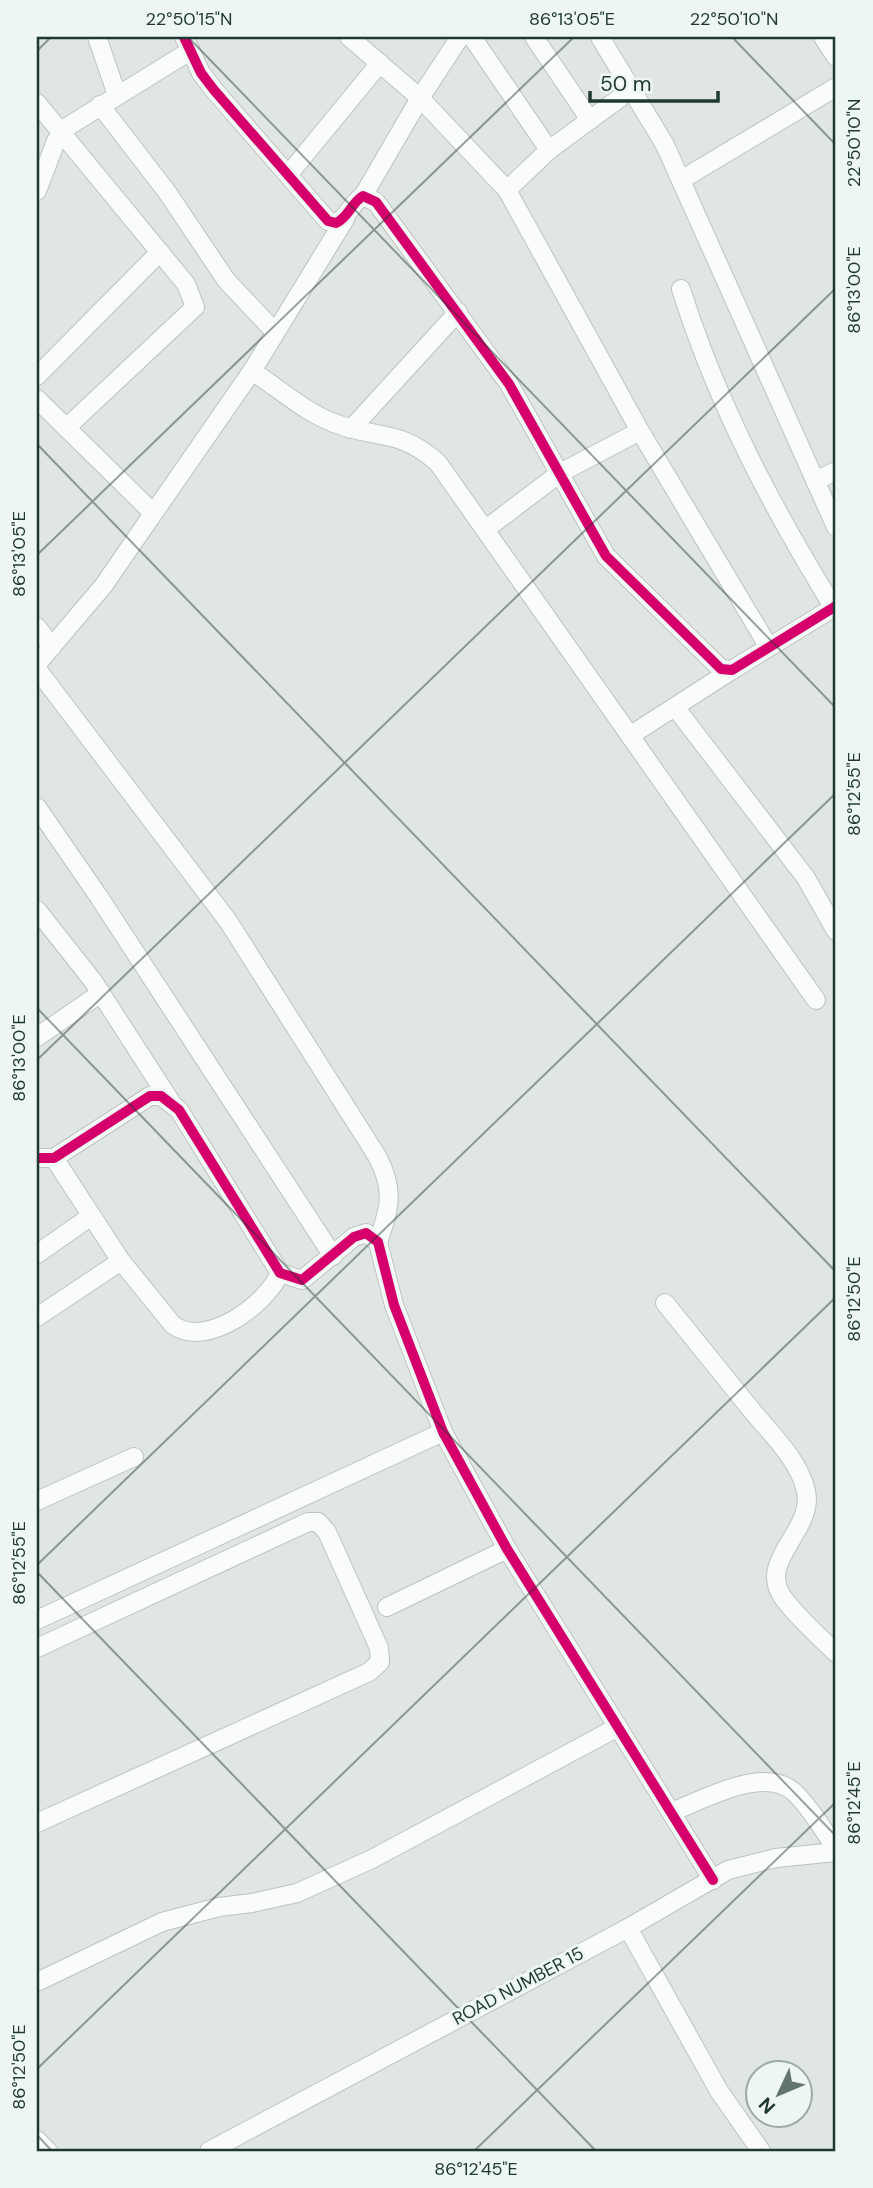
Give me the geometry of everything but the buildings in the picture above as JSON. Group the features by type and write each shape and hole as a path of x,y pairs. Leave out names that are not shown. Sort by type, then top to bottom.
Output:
{"street":[{"path":"97,37 117,95"},
{"path":"349,37 368,43 380,63 420,98 507,190 640,431 768,646"},
{"path":"460,37 420,98 363,196 356,200 252,371 104,585 37,666 228,921 377,1156 387,1175 390,1189 387,1216 378,1242 394,1305 443,1432 507,1549 713,1880"},
{"path":"472,37 549,150"},
{"path":"534,37 590,120"},
{"path":"600,37 632,89 681,180 836,527"},
{"path":"823,37 836,57"},
{"path":"37,191 61,134 67,127 117,95 187,44 214,90 328,221 337,223 345,219"},
{"path":"288,175 380,63"},
{"path":"681,180 836,87"},
{"path":"507,190 549,150 632,89"},
{"path":"37,103 186,284 195,307 66,428"},
{"path":"100,105 167,192 226,280 275,332"},
{"path":"363,196 376,202 509,384 561,473 595,539 619,572 721,669 732,670"},
{"path":"37,376 160,252"},
{"path":"631,735 768,646 835,607 774,508 740,439 707,367 681,289"},
{"path":"351,429 458,312"},
{"path":"252,371 331,422 351,429 406,440 438,463 816,1000"},
{"path":"37,399 152,512"},
{"path":"486,529 561,473 640,431"},
{"path":"815,481 836,471"},
{"path":"37,627 52,646"},
{"path":"675,707 806,878 836,931"},
{"path":"37,807 99,897 332,1256"},
{"path":"37,910 101,993 171,1102 179,1110 280,1273 302,1280 354,1237 366,1233 378,1242"},
{"path":"37,1037 101,993"},
{"path":"171,1102 161,1096 150,1096 46,1158 121,1261 173,1325 182,1332 195,1334 253,1308 273,1288 280,1273"},
{"path":"37,1254 90,1217"},
{"path":"37,1317 121,1261"},
{"path":"665,1303 783,1448 800,1475 806,1493 806,1511 797,1533 780,1558 775,1575 783,1598 836,1653"},
{"path":"37,1620 443,1432"},
{"path":"37,1501 134,1457"},
{"path":"37,1648 308,1522 318,1522 327,1532 379,1648 380,1662 369,1672 37,1823"},
{"path":"387,1607 507,1549"},
{"path":"37,1982 162,1922 219,1907 298,1893 372,1859 618,1727"},
{"path":"671,1812 748,1783 775,1781 796,1794 836,1850"},
{"name":"ROAD NUMBER 15","path":"209,2151 713,1880 746,1865 836,1850"},
{"path":"628,1928 719,2091 761,2151"},
{"path":"37,2140 48,2151"}],"cycle path":[{"path":"184,37 201,73 214,90 328,221 336,223 363,196 376,202 509,384 606,556 721,669 732,670 836,606"},
{"path":"37,1158 54,1158 150,1096 161,1096 179,1110 280,1273 302,1280 354,1237 366,1233 378,1242 394,1305 443,1432 507,1549 713,1880"}]}
